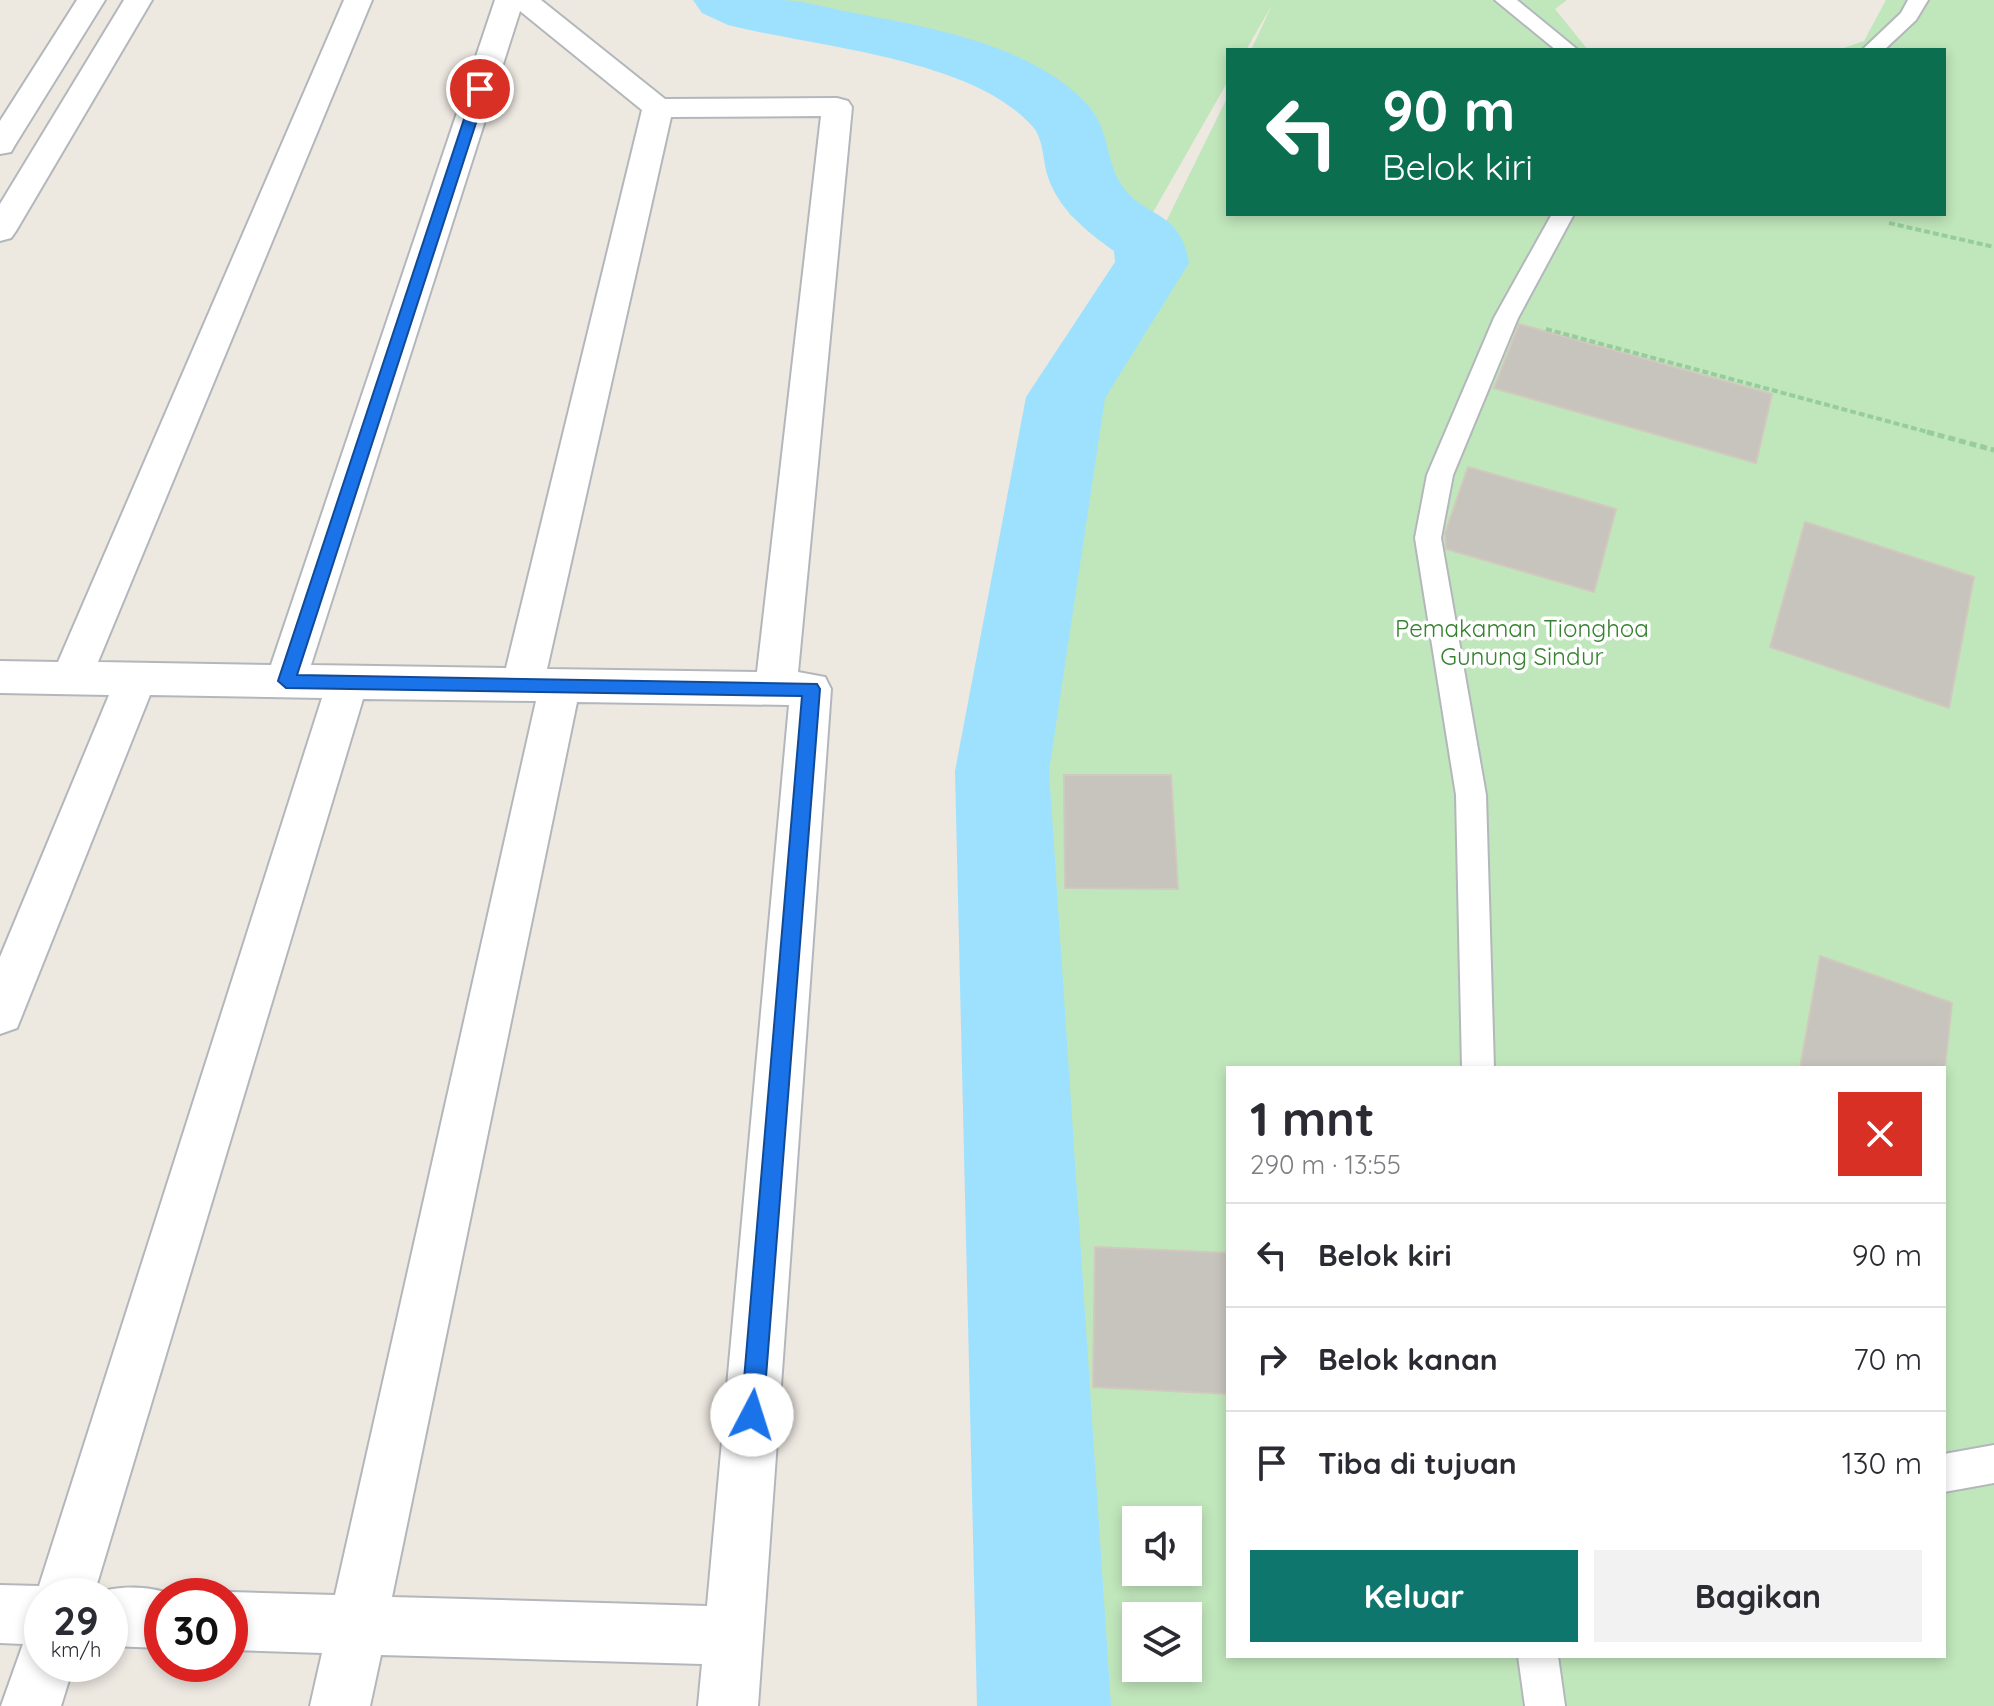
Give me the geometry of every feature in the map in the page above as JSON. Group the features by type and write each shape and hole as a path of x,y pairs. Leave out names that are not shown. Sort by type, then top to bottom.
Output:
{"street":[{"path":"0,145 91,0"},
{"path":"0,231 138,0"},
{"path":"71,678 358,0"},
{"path":"286,681 509,0"},
{"path":"524,0 658,108 837,107 776,689"},
{"path":"340,1706 658,108"},
{"path":"0,677 811,689 728,1706"},
{"path":"0,1013 136,679"},
{"path":"71,1578 348,682"},
{"path":"0,1614 24,1615"},
{"path":"248,1622 734,1636"},
{"path":"31,1706 38,1682"}],"lane":[{"path":"1505,0 1565,48"},
{"path":"1874,48 1909,16 1918,0"},
{"path":"1478,1066 1471,795 1428,538 1440,475 1506,318 1562,216"},
{"path":"1946,1473 1994,1464"},
{"path":"1538,1658 1545,1706"}],"path":[{"path":"1889,223 1994,247"},
{"path":"1506,318 1994,450"}],"green space":[{"path":"706,0 1567,0 1555,9 1586,48 1252,48 1272,5 1247,48 1226,48 1226,84 1128,256 1069,214 1077,155 1050,82 978,52 794,31"},
{"name":"Pemakaman Tionghoa Gunung Sindur","path":"1886,0 1994,0 1994,1706 1045,1706 1025,1440 1021,659 1126,303 1226,100 1226,216 1946,216 1946,48 1844,48 1864,41"}],"building":[{"path":"1519,324 1772,394 1756,463 1494,388"},
{"path":"1468,467 1616,509 1594,592 1446,549 1445,533"},
{"path":"1805,522 1974,577 1949,708 1770,647"},
{"path":"1064,775 1171,775 1178,889 1065,888"},
{"path":"1820,956 1952,1003 1945,1066 1800,1066"},
{"path":"1095,1247 1226,1253 1226,1394 1093,1387"}],"waterway":[{"path":"724,0 750,12 916,46 960,59 1001,75 1035,94 1067,124 1084,180 1095,199 1149,242 1152,263 1066,397 1002,771 1044,1706"}],"route":[{"path":"480,89 286,681 811,689 752,1415"}]}
